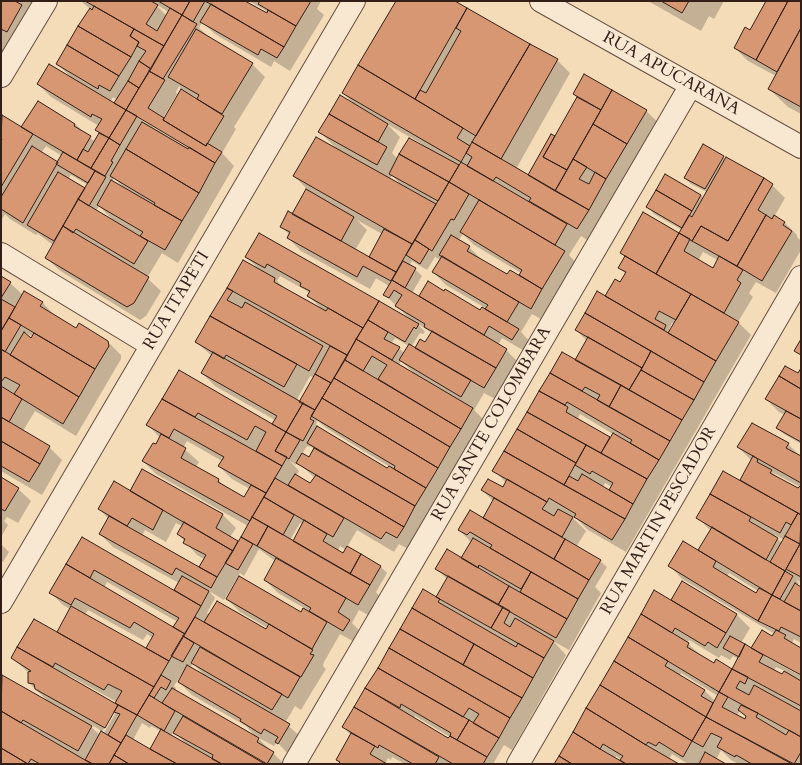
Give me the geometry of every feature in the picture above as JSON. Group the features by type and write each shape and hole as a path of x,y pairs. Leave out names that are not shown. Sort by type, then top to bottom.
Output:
{"street":[{"path":"1,76 46,1"},
{"name":"RUA ITAPETI","path":"1,602 354,1"},
{"name":"RUA APUCARANA","path":"541,1 801,147"},
{"name":"RUA SANTE COLOMBARA","path":"294,764 691,84"},
{"path":"1,254 151,345"},
{"name":"RUA MARTIN PESCADOR","path":"518,764 801,277"}],"building":[{"path":"1,1 15,1 22,5 7,32 1,29"},
{"path":"85,1 151,1 158,5 146,24 157,31 170,8 182,15 164,46"},
{"path":"158,1 190,1 182,15"},
{"path":"190,1 205,1 193,22 182,15"},
{"path":"205,1 245,1 267,13 268,10 296,26 284,47"},
{"path":"260,1 311,1 296,26 258,4"},
{"path":"396,1 455,1 467,8 415,99 358,65"},
{"path":"661,1 689,1 682,13"},
{"path":"766,1 788,1 756,60 734,48 745,27 750,30"},
{"path":"788,1 801,1 801,28 777,72 756,60"},
{"path":"211,4 284,47 277,58 261,49 258,55 200,22"},
{"path":"94,6 134,29 130,36 139,42 131,57 78,26 90,8 92,10"},
{"path":"467,8 530,44 476,136 415,99 420,90 426,93 461,31 456,28"},
{"path":"182,15 197,24 163,79 149,71"},
{"path":"78,26 131,57 119,76 67,45"},
{"path":"801,28 801,107 768,89"},
{"path":"134,29 164,46 151,69 139,61 146,51 137,46 139,42 130,36"},
{"path":"196,29 253,63 222,114 197,99 199,95 168,77"},
{"path":"530,44 558,59 501,159 472,142"},
{"path":"67,45 119,76 110,91 99,85 98,89 56,64"},
{"path":"139,61 151,69 139,88 128,81"},
{"path":"49,64 126,110 109,138 95,130 102,119 92,114 91,117 37,84"},
{"path":"358,65 463,128 457,138 470,146 461,162 342,93"},
{"path":"149,71 165,80 148,108 164,118 163,120 206,146 207,143 222,152 215,163 126,110"},
{"path":"584,74 612,90 601,110 573,94"},
{"path":"128,81 139,88 126,110 114,103"},
{"path":"181,89 224,116 206,146 163,120"},
{"path":"612,90 647,110 627,144 593,124"},
{"path":"340,95 388,124 378,142 329,114"},
{"path":"577,97 601,110 567,170 543,157"},
{"path":"38,101 91,136 77,160 21,127"},
{"path":"126,110 137,116 120,145 109,138"},
{"path":"329,114 387,147 377,165 318,132"},
{"path":"2,115 33,134 1,187 1,138"},
{"path":"142,122 188,149 189,147 215,163 199,193 126,149"},
{"path":"593,124 627,144 606,179 573,159"},
{"path":"99,133 109,138 91,168 77,160 83,149 88,152"},
{"path":"551,134 555,136 543,157 567,170 555,191 528,175"},
{"path":"316,137 436,204 412,244 293,176"},
{"path":"109,138 120,145 105,176 91,168"},
{"path":"409,138 459,165 449,182 399,154"},
{"path":"472,142 589,210 577,229 529,201 531,198 496,177 493,181 467,166 472,157 466,153"},
{"path":"703,144 724,156 705,189 684,178"},
{"path":"32,146 58,162 23,223 1,209 1,197"},
{"path":"126,149 199,193 182,221 154,205 155,203 110,176"},
{"path":"63,152 95,171 88,183 56,164"},
{"path":"399,154 449,182 438,201 389,174"},
{"path":"726,157 764,178 728,241 701,226 692,241 679,233 689,215 692,217"},
{"path":"573,159 587,167 579,179 589,184 595,172 606,179 589,210 555,191"},
{"path":"461,162 567,224 555,245 449,182"},
{"path":"95,171 106,177 89,206 78,199"},
{"path":"58,172 85,188 54,241 27,225"},
{"path":"665,174 701,195 692,211 656,190"},
{"path":"764,178 773,184 758,210 766,215 737,266 692,241 701,226 728,241"},
{"path":"111,180 182,221 165,250 140,236 143,232 97,205"},
{"path":"449,182 469,194 454,220 451,219 432,251 415,240"},
{"path":"306,189 354,217 341,241 292,214"},
{"path":"656,190 692,211 682,228 646,207"},
{"path":"78,199 148,241 134,264 76,229 73,233 63,226"},
{"path":"479,200 565,251 542,289 519,275 522,270 460,232"},
{"path":"288,211 396,272 391,281 363,266 357,277 287,238 290,232 280,227"},
{"path":"643,212 679,233 656,274 620,253"},
{"path":"766,215 772,219 774,215 785,222 783,225 792,231 762,281 737,266"},
{"path":"63,226 149,277 134,303 127,307 45,258"},
{"path":"384,229 412,244 396,272 369,257"},
{"path":"259,233 379,301 363,328 307,296 310,291 300,286 301,283 267,264 265,268 245,257"},
{"path":"679,233 690,239 684,251 713,268 719,256 743,270 737,280 741,283 724,313 656,274"},
{"path":"451,235 470,246 467,251 507,274 510,270 542,289 531,309 439,255"},
{"path":"415,240 429,249 420,264 406,255"},
{"path":"442,256 519,302 507,322 485,309 488,305 432,272"},
{"path":"625,256 691,294 676,320 659,311 655,319 666,325 664,330 605,296 615,279 620,282 626,272 618,268"},
{"path":"243,260 275,278 274,282 326,311 328,308 363,328 347,355 227,288"},
{"path":"403,261 416,268 405,288 392,280"},
{"path":"1,276 11,282 1,298"},
{"path":"392,280 507,349 496,368 424,327 425,324 395,306 402,295 394,290 389,298 383,295"},
{"path":"428,281 444,291 445,289 480,310 482,307 519,329 512,340 489,326 484,335 419,296"},
{"path":"227,288 233,291 227,300 242,308 245,302 323,346 309,371 210,316"},
{"path":"24,291 43,302 40,306 76,328 79,323 108,341 109,346 95,369 9,318"},
{"path":"597,291 716,361 704,382 585,313"},
{"path":"691,294 739,322 716,361 668,333"},
{"path":"1,299 15,307 1,331"},
{"path":"379,301 419,324 416,329 414,327 405,342 368,320"},
{"path":"585,313 651,351 642,368 575,330"},
{"path":"210,316 297,364 284,387 226,355 224,359 195,342"},
{"path":"9,318 21,325 5,352 1,349 1,331"},
{"path":"368,320 388,332 384,339 400,347 392,360 356,339"},
{"path":"432,331 496,368 484,388 415,348 420,339 425,342"},
{"path":"24,332 31,338 34,333 95,369 79,397 10,355"},
{"path":"588,337 642,368 629,390 575,360"},
{"path":"356,339 473,408 461,429 378,379 387,365 372,356 363,371 345,360"},
{"path":"801,339 801,355 794,351"},
{"path":"409,344 471,380 461,397 399,360"},
{"path":"330,346 347,355 331,383 315,374"},
{"path":"1,349 79,397 63,424 14,394 20,385 5,377 1,382"},
{"path":"651,351 704,382 694,400 641,370"},
{"path":"213,352 303,403 286,432 272,424 277,416 201,373"},
{"path":"562,352 621,385 609,407 597,400 600,395 585,387 582,391 550,373"},
{"path":"345,360 461,429 450,447 334,378"},
{"path":"785,366 798,373 801,368 801,389 779,376"},
{"path":"179,370 286,432 275,451 287,457 282,466 256,451 266,432 255,426 247,440 198,413 195,417 162,399"},
{"path":"641,370 694,400 682,420 629,390"},
{"path":"550,373 670,441 659,460 630,443 632,440 567,402 565,405 539,391"},
{"path":"315,374 331,383 315,410 299,402"},
{"path":"779,376 801,389 801,419 765,399"},
{"path":"334,378 450,447 438,468 322,398"},
{"path":"621,385 682,420 670,441 609,407"},
{"path":"1,386 22,399 9,422 1,417"},
{"path":"539,391 568,407 566,412 610,437 601,453 527,412"},
{"path":"322,398 438,468 426,488 394,469 395,466 311,416"},
{"path":"162,399 282,466 266,493 218,466 224,457 174,429 169,438 146,425"},
{"path":"303,403 315,410 310,419 314,421 303,441 286,432"},
{"path":"786,411 801,419 801,442 776,428"},
{"path":"527,412 586,445 576,463 517,429"},
{"path":"1,417 50,446 40,464 1,441"},
{"path":"752,423 789,443 786,448 801,456 801,483 737,447"},
{"path":"317,426 387,468 389,466 426,488 415,506 307,443"},
{"path":"517,429 576,463 564,485 504,451"},
{"path":"286,432 300,440 289,459 275,451"},
{"path":"613,433 659,460 647,479 601,453"},
{"path":"161,434 186,448 181,458 219,479 218,482 244,497 251,485 266,493 250,521 142,461 153,443 156,444"},
{"path":"1,441 40,464 29,482 1,466"},
{"path":"586,445 647,479 633,504 609,490 613,483 592,471 590,474 575,465"},
{"path":"314,448 415,506 404,527 296,463 302,453 309,457"},
{"path":"504,451 625,519 612,540 574,517 576,514 549,498 547,502 492,471"},
{"path":"753,456 758,459 757,462 772,470 770,473 798,488 800,486 801,487 801,515 740,480"},
{"path":"142,469 223,514 216,528 238,541 233,551 130,491"},
{"path":"723,471 798,513 791,525 786,522 780,533 710,494"},
{"path":"295,474 310,483 316,475 404,527 397,538 386,532 381,539 288,485"},
{"path":"582,474 633,504 625,519 564,485 569,476 578,481"},
{"path":"1,477 19,488 5,511 1,509"},
{"path":"275,478 344,518 333,537 264,497"},
{"path":"488,479 503,487 507,479 547,502 542,509 554,516 558,509 573,517 562,537 481,490"},
{"path":"114,481 163,510 153,530 132,518 127,526 98,509"},
{"path":"710,494 751,517 749,521 778,538 766,560 696,518"},
{"path":"264,497 294,515 283,535 252,517"},
{"path":"494,498 565,539 554,559 483,518"},
{"path":"470,510 589,580 578,599 490,548 492,545 470,532 467,535 458,530"},
{"path":"798,513 801,515 800,544 785,536"},
{"path":"109,516 217,577 211,588 176,568 172,575 99,534"},
{"path":"252,517 268,526 257,546 241,537"},
{"path":"304,520 327,534 323,541 343,553 347,546 361,554 350,574 293,541"},
{"path":"184,522 233,551 217,577 199,567 206,555 183,543 185,539 177,534"},
{"path":"268,526 370,585 358,605 257,546"},
{"path":"712,527 785,571 772,595 698,550"},
{"path":"785,536 800,544 785,571 770,562"},
{"path":"82,537 201,606 185,634 173,627 179,618 94,570 90,578 66,564"},
{"path":"241,537 253,544 238,570 225,563"},
{"path":"473,538 531,572 521,589 479,565 478,568 461,558"},
{"path":"565,539 601,560 589,580 554,559"},
{"path":"683,541 716,561 713,567 756,593 759,588 772,595 758,621 668,566"},
{"path":"801,544 801,577 786,569"},
{"path":"447,549 509,586 498,605 435,569"},
{"path":"361,554 381,566 370,585 350,574"},
{"path":"276,558 346,598 338,612 350,620 343,631 309,611 311,608 264,580"},
{"path":"66,564 185,634 169,661 146,648 154,634 134,622 130,628 75,598 71,605 49,593"},
{"path":"785,571 793,576 780,599 772,595"},
{"path":"531,572 578,599 567,619 520,592"},
{"path":"182,576 209,591 201,606 174,590"},
{"path":"239,576 301,612 303,608 327,622 312,649 226,599"},
{"path":"448,576 503,607 491,628 436,597"},
{"path":"682,581 737,614 726,633 671,600"},
{"path":"795,583 801,587 801,611 784,602"},
{"path":"509,586 567,619 556,638 498,605"},
{"path":"423,589 440,599 438,602 516,647 518,643 544,658 533,678 412,608"},
{"path":"654,590 726,633 717,648 708,642 705,646 675,628 672,633 641,614"},
{"path":"772,595 801,611 801,637 781,627 779,631 758,621"},
{"path":"217,601 266,629 269,624 313,650 310,654 314,655 301,677 204,622"},
{"path":"71,606 169,661 154,687 57,632"},
{"path":"503,607 510,611 504,623 510,627 515,618 554,641 544,658 491,628"},
{"path":"412,608 474,644 463,665 400,629"},
{"path":"641,614 689,643 687,647 714,663 716,659 732,669 719,692 628,637"},
{"path":"195,617 300,677 288,698 183,636"},
{"path":"34,619 154,687 137,715 115,703 122,691 108,684 104,690 55,663 53,667 17,647"},
{"path":"400,629 522,698 510,718 389,648"},
{"path":"762,630 772,636 776,630 786,635 784,638 801,648 801,675 751,648"},
{"path":"183,636 194,643 183,662 171,656"},
{"path":"730,636 745,644 739,657 723,648"},
{"path":"628,637 668,661 665,666 705,690 701,696 713,703 706,717 614,661"},
{"path":"474,644 533,678 522,698 463,665"},
{"path":"745,644 763,655 759,662 782,674 784,671 801,681 801,706 732,669"},
{"path":"17,647 118,705 105,728 35,689 34,684 28,683 28,672 31,671 11,658"},
{"path":"200,647 282,694 272,710 191,663"},
{"path":"389,648 510,718 499,738 473,723 479,714 469,708 463,717 378,668"},
{"path":"614,661 706,717 692,741 600,685"},
{"path":"187,665 290,724 278,744 275,742 278,737 264,729 261,734 240,721 241,719 178,682"},
{"path":"378,668 469,720 457,740 450,736 451,733 401,704 400,708 365,688"},
{"path":"732,669 748,677 745,684 740,681 736,688 749,695 754,685 801,711 801,737 719,692"},
{"path":"2,675 92,726 78,751 23,720 21,723 1,711"},
{"path":"161,675 171,681 166,690 161,687 154,698 149,695"},
{"path":"600,685 692,741 683,757 659,742 656,746 648,742 646,745 586,708"},
{"path":"172,688 259,738 257,742 274,752 267,764 162,703"},
{"path":"365,688 448,738 450,736 487,757 483,764 453,764 354,707"},
{"path":"719,692 728,697 722,707 745,719 746,716 738,710 741,705 758,713 756,717 786,735 789,730 801,737 801,752 794,764 706,717"},
{"path":"149,695 175,711 164,731 137,715"},
{"path":"118,705 137,715 121,743 108,735 120,714 114,712"},
{"path":"354,707 439,757 435,764 413,764 379,745 378,748 342,727"},
{"path":"586,708 679,764 626,764 620,760 623,756 603,744 600,749 573,732"},
{"path":"1,711 93,764 40,764 31,759 28,764 1,748"},
{"path":"183,716 265,764 222,764 212,759 213,755 173,733"},
{"path":"706,717 792,764 752,764 717,747 722,738 711,733 703,747 692,741"},
{"path":"469,720 499,738 487,757 457,740"},
{"path":"161,729 222,764 177,764 150,749"},
{"path":"101,731 121,743 109,764 93,764 85,760"},
{"path":"573,732 626,764 572,764 559,756"},
{"path":"351,733 375,746 370,754 387,764 338,764 340,762 336,760"},
{"path":"126,735 177,764 129,764 114,755"},
{"path":"1,748 28,764 1,764"},
{"path":"705,752 726,764 699,764"},
{"path":"114,755 129,764 109,764"},
{"path":"559,756 572,764 554,764"}]}
